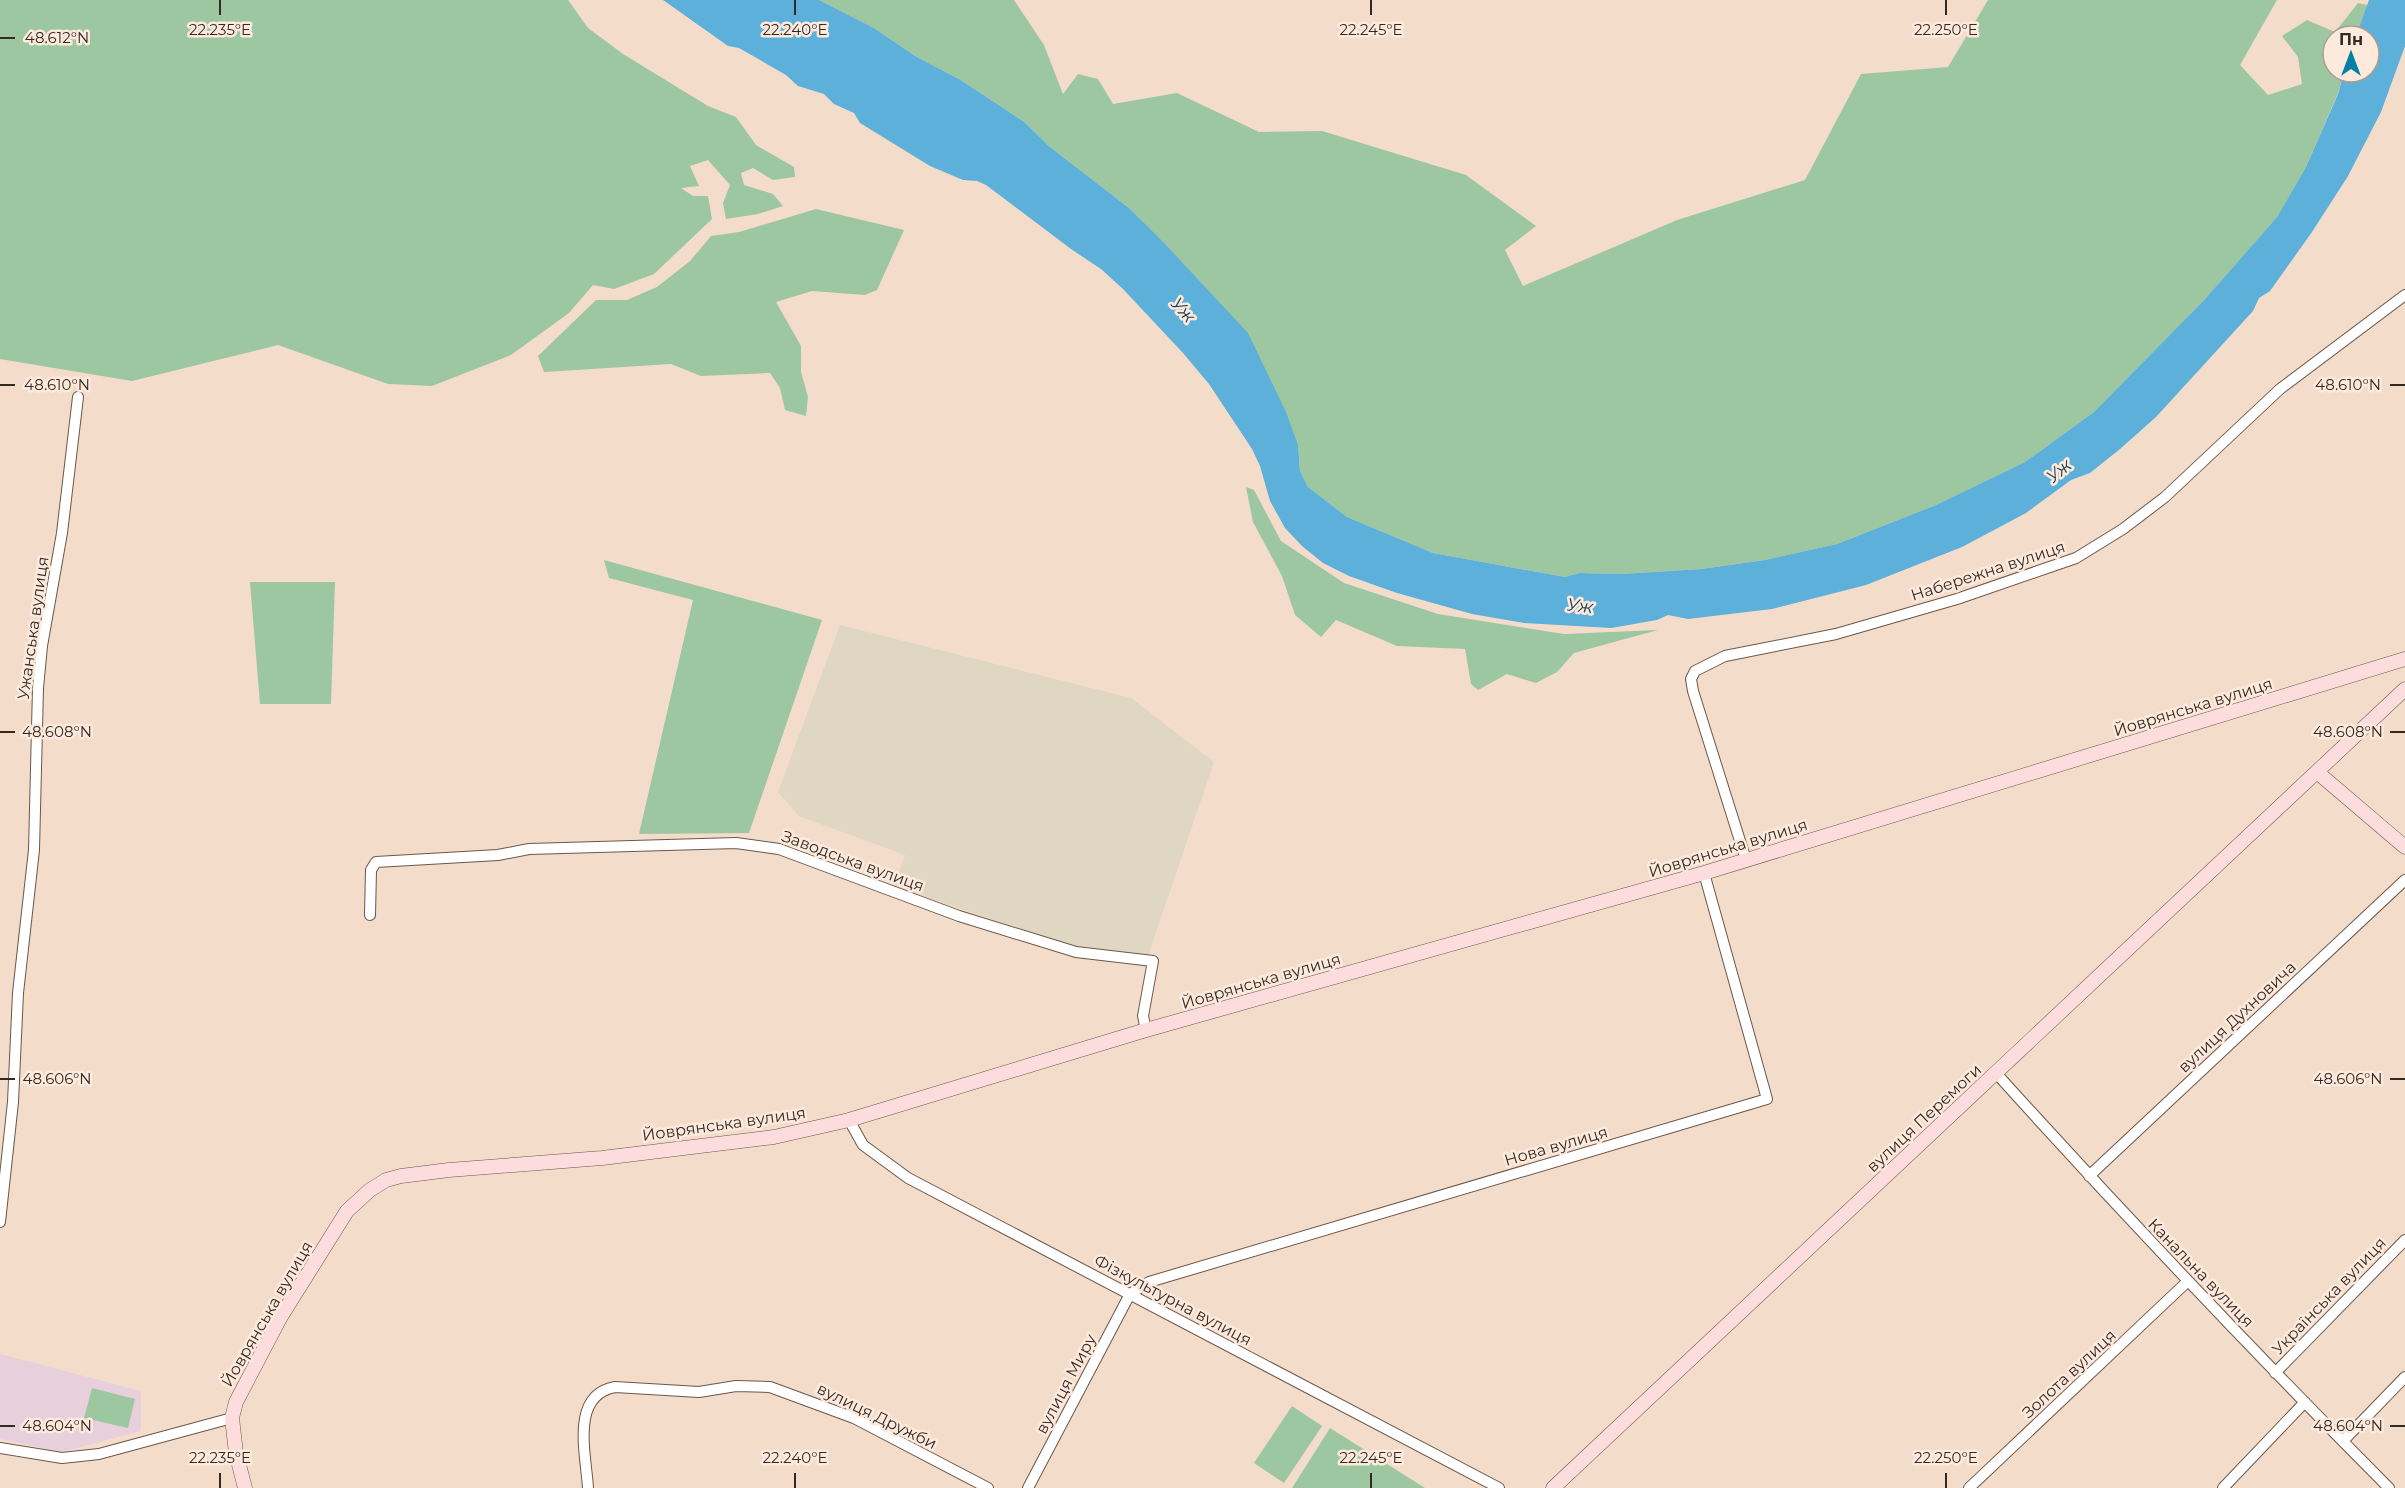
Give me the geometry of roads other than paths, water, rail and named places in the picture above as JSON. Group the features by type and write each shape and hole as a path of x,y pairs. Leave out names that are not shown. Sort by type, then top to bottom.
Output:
{"street":[{"name":"Набережна вулиця","path":"1746,861 1693,691 1691,679 1695,671 1725,656 1836,634 1957,600 2076,558 2123,529 2165,497 2280,389 2405,296"},
{"name":"Ужанська вулиця","path":"0,1222 13,1102 18,993 34,850 38,688 42,646 62,532 78,397"},
{"name":"Йоврянська вулиця","path":"232,1418 236,1402 280,1318 347,1211 370,1190 386,1180 449,1170 603,1158 763,1138 849,1120 1146,1030 1746,861 2405,660"},
{"name":"вулиця Перемоги","path":"1553,1488 2405,689"},
{"path":"2317,772 2405,847"},
{"name":"Заводська вулиця","path":"370,915 371,870 376,861 498,855 529,849 736,843 760,845 779,849 959,916 1065,949 1153,962 1143,1016 1146,1030"},
{"name":"Нова вулиця","path":"1130,1294 1149,1282 1767,1099 1704,873"},
{"name":"вулиця Духновича","path":"2089,1176 2405,880"},
{"name":"Канальна вулиця","path":"1996,1073 2089,1176 2275,1373 2390,1488"},
{"name":"Фізкультурна вулиця","path":"849,1120 863,1145 879,1159 908,1178 1498,1488"},
{"name":"Українська вулиця","path":"2275,1373 2405,1240"},
{"name":"Золота вулиця","path":"1970,1488 2188,1281"},
{"name":"вулиця Миру","path":"1028,1488 1130,1294"},
{"path":"2343,1441 2405,1377"},
{"name":"вулиця Дружби","path":"588,1488 584,1422 586,1408 593,1397 603,1389 615,1387 699,1392 756,1385 804,1398 854,1418 987,1488"},
{"path":"2223,1488 2305,1402"},
{"path":"0,1448 62,1458 99,1454 232,1418 236,1453 245,1488"}],"water":[{"name":"Уж","path":"663,0 819,0 874,28 915,56 959,79 1023,121 1050,147 1129,208 1248,333 1286,412 1298,445 1300,471 1308,487 1347,517 1433,553 1565,577 1579,573 1621,574 1701,569 1765,560 1837,544 1936,505 2025,462 2094,412 2205,299 2277,217 2306,167 2341,84 2381,84 2381,24 2360,24 2369,0 2405,0 2405,46 2381,112 2348,176 2312,232 2270,291 2259,298 2253,311 2156,417 2090,473 2071,480 2026,513 1962,547 1866,585 1772,609 1688,619 1668,615 1657,620 1611,628 1524,623 1472,614 1397,593 1349,576 1323,563 1285,528 1270,501 1260,466 1252,449 1209,384 1123,289 1101,269 986,185 977,181 963,180 930,166 860,123 854,113 834,104 824,94 798,86 786,75 739,48 728,46"}]}
